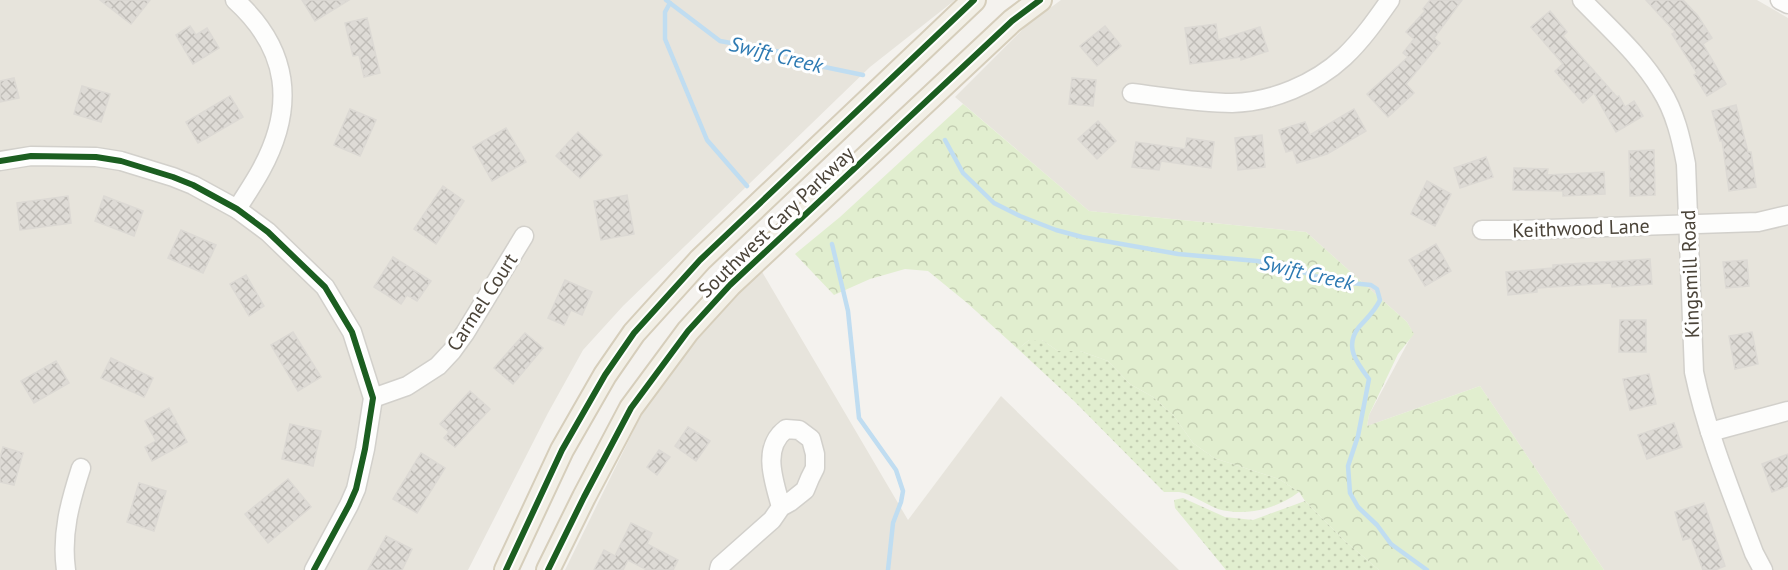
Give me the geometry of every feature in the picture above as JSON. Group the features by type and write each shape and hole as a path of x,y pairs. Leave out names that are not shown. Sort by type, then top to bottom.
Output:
{"main road":[{"name":"Southwest Cary Parkway","path":"506,570 562,450 605,375 634,333 700,260 974,0"},
{"name":"Southwest Cary Parkway","path":"548,570 631,408 688,331 739,277 1012,21 1040,0"}],"street":[{"path":"234,0 246,11 273,50 281,74 283,95 282,112 268,156 237,209"},
{"path":"1132,93 1234,103 1255,100 1296,88 1320,76 1345,57 1373,25 1390,0"},
{"name":"Kingsmill Road","path":"1582,0 1643,65 1661,90 1673,113 1681,138 1686,164 1694,372 1710,432 1754,554 1763,570"},
{"path":"1780,0 1788,4"},
{"path":"0,162 41,155 96,157 121,161 183,181 237,209 267,232 325,287 352,332 373,398 356,489 314,570"},
{"name":"Keithwood Lane","path":"1482,230 1758,222 1788,215"},
{"name":"Carmel Court","path":"373,398 407,386 438,366 452,351 524,236"},
{"path":"1710,432 1788,411"},
{"path":"66,570 64,553 66,524 70,502 81,468"},
{"path":"719,570 720,566 772,520 781,507"}],"shaded area":[{"path":"0,0 955,0 870,67 623,306 583,350 548,413 468,570 0,570"},
{"path":"1061,0 1757,0 1788,18 1788,570 1604,570 1480,386 1367,426 1369,415 1413,333 1407,322 1306,232 1089,211 955,97 1027,25"},
{"path":"761,270 908,520 1001,396 1179,570 565,570 656,385 695,338"}],"green space":[{"path":"963,104 1089,211 1306,232 1407,322 1414,334 1398,354 1369,415 1367,426 1480,386 1604,570 1379,570 1346,542 1299,492 1279,479 1214,458 1193,443 1174,416 1153,397 1130,384 1108,361 1080,351 1058,351 1042,340 1029,340 1018,349 928,271 905,269 870,279 834,295 795,254 840,217"},
{"path":"1029,340 1042,340 1058,351 1080,351 1108,361 1130,384 1153,397 1174,416 1193,443 1214,458 1279,479 1299,492 1271,507 1239,512 1218,509 1184,493 1164,492 1074,401 1018,349"},
{"path":"1183,498 1225,517 1253,520 1305,501 1346,542 1379,570 1226,570 1175,508 1174,500"}],"building":[{"path":"100,0 150,0 131,24"},
{"path":"302,0 349,0 315,21"},
{"path":"1430,0 1462,0 1434,38 1440,43 1406,84 1414,93 1388,117 1367,94 1408,57 1403,53 1414,39 1406,32 1425,11 1423,9"},
{"path":"1646,0 1683,0 1698,16 1712,38 1703,44 1726,84 1707,96 1694,75 1697,73 1672,34 1675,32"},
{"path":"1550,11 1567,32 1563,36 1617,97 1619,96 1625,107 1634,101 1643,116 1616,132 1594,93 1583,103 1555,71 1563,64 1531,27"},
{"path":"367,18 380,73 364,77 359,55 353,56 345,23"},
{"path":"1216,24 1218,40 1260,27 1268,51 1241,60 1241,57 1190,64 1185,28"},
{"path":"190,26 196,35 207,28 219,48 193,64 176,35"},
{"path":"1105,26 1121,46 1097,66 1080,46"},
{"path":"14,78 19,98 0,102 0,81"},
{"path":"1072,78 1096,80 1093,106 1069,104"},
{"path":"82,86 110,94 101,122 74,114"},
{"path":"230,96 243,117 198,143 186,122"},
{"path":"1736,105 1748,152 1751,152 1756,187 1729,191 1722,140 1720,141 1712,111"},
{"path":"350,109 376,120 360,156 334,145"},
{"path":"1354,109 1366,131 1327,154 1297,163 1293,150 1286,152 1279,130 1305,122 1310,135"},
{"path":"1098,121 1116,141 1097,159 1078,139"},
{"path":"506,128 526,162 492,181 473,147"},
{"path":"578,132 602,155 580,178 556,156"},
{"path":"1262,135 1265,167 1238,170 1235,138"},
{"path":"1187,138 1214,142 1211,168 1161,161 1159,170 1132,167 1136,142 1185,149"},
{"path":"1654,150 1655,195 1630,196 1629,151"},
{"path":"1486,157 1493,177 1460,188 1454,168"},
{"path":"1514,168 1548,169 1547,175 1604,172 1605,194 1563,196 1563,191 1513,190"},
{"path":"1427,181 1451,194 1435,226 1411,214"},
{"path":"443,186 464,201 436,244 414,229"},
{"path":"627,195 634,234 601,240 594,201"},
{"path":"68,196 71,223 20,230 17,203"},
{"path":"104,196 143,211 134,236 95,221"},
{"path":"181,230 216,245 203,273 168,258"},
{"path":"1436,244 1451,271 1425,286 1409,260"},
{"path":"393,257 431,281 417,301 407,295 401,304 374,287"},
{"path":"1650,259 1652,284 1612,287 1611,283 1537,288 1537,292 1508,295 1506,272 1553,268 1553,265"},
{"path":"1747,260 1749,286 1726,288 1723,262"},
{"path":"246,275 264,306 249,316 230,284"},
{"path":"565,280 592,292 582,315 571,310 564,325 548,318"},
{"path":"1620,320 1646,320 1646,352 1619,352"},
{"path":"293,332 321,377 298,391 271,345"},
{"path":"1752,332 1758,364 1735,369 1729,336"},
{"path":"525,333 543,348 513,384 494,368"},
{"path":"111,358 153,378 144,397 101,378"},
{"path":"56,361 69,383 34,403 21,381"},
{"path":"1649,374 1656,404 1630,410 1623,379"},
{"path":"470,391 490,409 455,447 444,438 449,432 440,424"},
{"path":"169,408 187,442 152,461 145,447 156,441 145,421"},
{"path":"1674,423 1682,447 1647,459 1638,435"},
{"path":"290,424 321,431 313,466 282,459"},
{"path":"688,427 710,441 696,461 675,446"},
{"path":"3,447 23,453 14,485 0,482 0,458"},
{"path":"659,450 670,457 657,475 647,467"},
{"path":"421,453 445,468 417,513 393,499"},
{"path":"1788,454 1788,486 1772,492 1762,464"},
{"path":"288,479 311,507 268,543 245,514"},
{"path":"139,483 166,491 154,531 127,522"},
{"path":"1704,503 1725,566 1715,570 1703,570 1691,538 1683,540 1675,512"},
{"path":"631,523 652,533 647,544 678,560 673,570 647,570 628,560 623,570 594,570 604,550 615,556"},
{"path":"386,536 412,549 402,570 368,570"}],"waterway":[{"name":"Swift Creek","path":"666,0 720,41 781,52 810,64 863,75"},
{"path":"670,3 665,12 665,39 707,140 747,186"},
{"name":"Swift Creek","path":"945,140 963,173 994,203 1056,230 1082,237 1178,254 1257,261 1288,267 1330,281 1371,285 1377,289 1380,300 1359,327 1352,341 1356,360 1369,379 1358,436 1348,466 1350,493 1358,507 1377,525 1391,544 1427,570"},
{"path":"832,244 848,311 859,418 896,470 903,491 893,523 888,570"}],"cycle path":[{"path":"506,570 562,450 605,375 634,333 700,260 974,0"},
{"path":"548,570 631,408 688,331 730,285 1012,21 1040,0"},
{"path":"0,161 31,156 96,157 121,161 173,177 237,209 268,232 325,287 352,332 373,398 356,489 314,570"}]}
